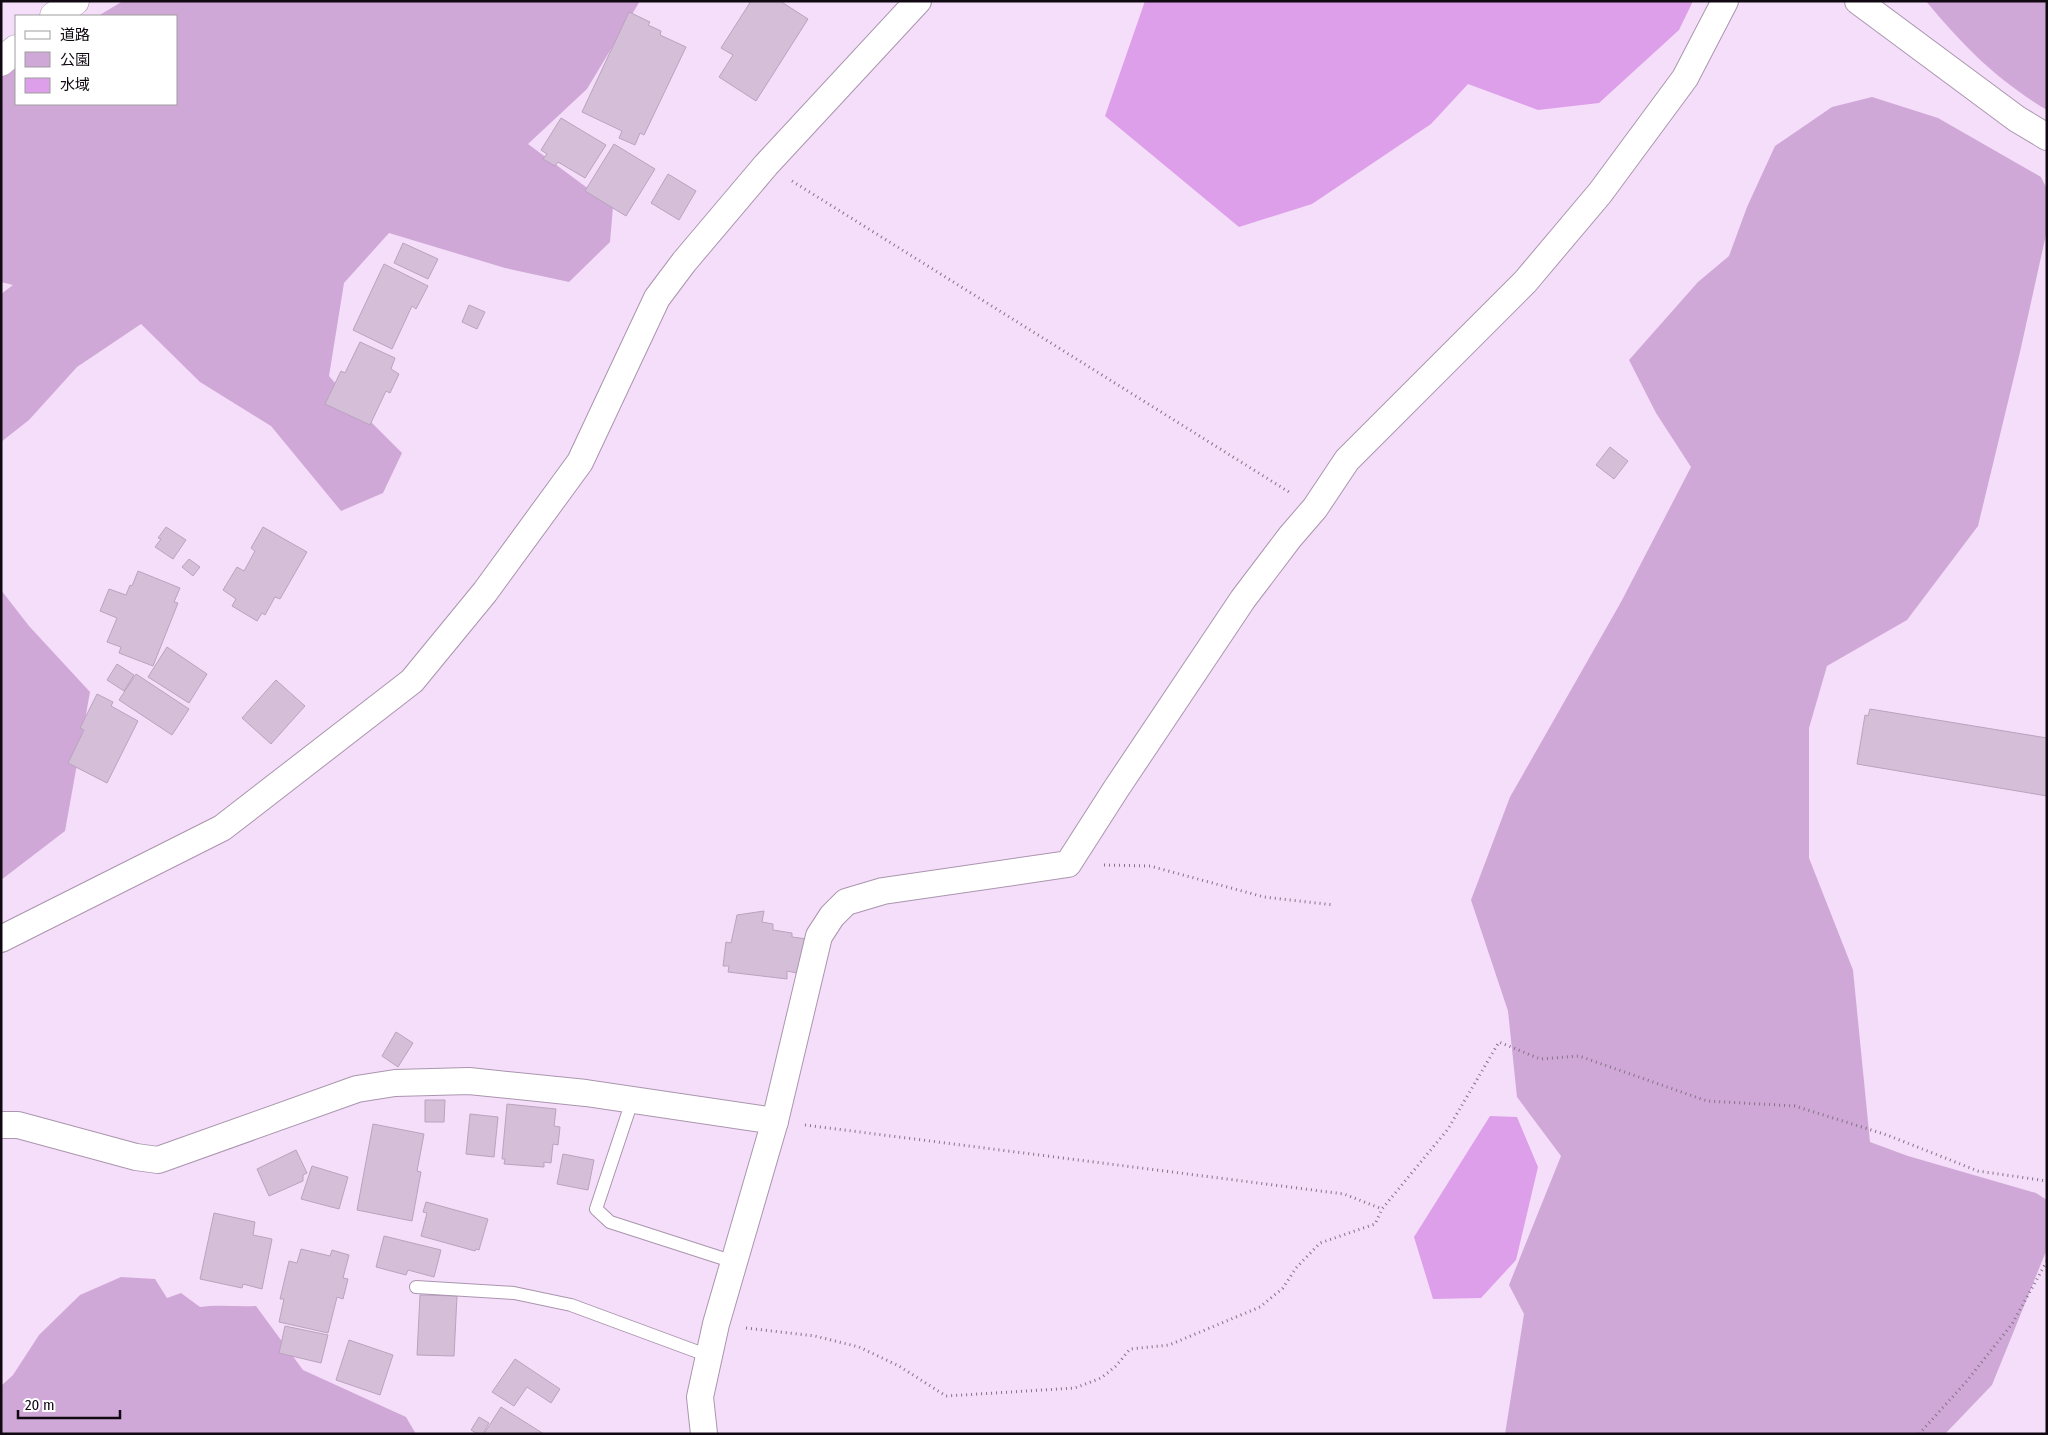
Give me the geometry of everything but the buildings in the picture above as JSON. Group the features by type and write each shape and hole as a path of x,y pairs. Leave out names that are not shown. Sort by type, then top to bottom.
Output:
{"street":[{"path":"55,15 75,1"},
{"path":"1,939 222,828 412,681 485,592 580,462 657,298 684,262 766,165 918,1"},
{"path":"698,1430 700,1397 716,1324 775,1121 819,936 832,916 846,902 883,890 1068,864 1116,788 1243,599 1290,537 1315,508 1347,460 1525,282 1600,193 1685,78 1725,1"},
{"path":"1858,1 2017,120 2047,137"},
{"path":"1,62 15,50"},
{"path":"1,1126 18,1125 136,1157 158,1160 357,1089 394,1083 469,1081 586,1094 775,1121"}],"lane":[{"path":"632,1101 596,1209 610,1222 734,1262"},
{"path":"416,1287 514,1293 571,1305 709,1356"}],"path":[{"path":"766,165 1315,508"},
{"path":"1068,864 1150,866 1264,897 1334,905"},
{"path":"716,1324 815,1336 859,1346 899,1366 946,1396 1075,1388 1101,1378 1116,1366 1130,1349 1169,1345 1260,1307 1282,1288 1296,1268 1320,1243 1375,1224 1382,1209 1448,1129 1499,1042 1540,1059 1579,1056 1707,1101 1795,1106 1888,1135 1978,1171 2047,1181"},
{"path":"775,1121 1344,1194 1382,1209"},
{"path":"1919,1434 1966,1382 2012,1324 2047,1261"}],"green space":[{"path":"123,1 640,1 587,89 528,144 613,207 610,242 569,282 505,268 389,233 344,283 329,376 356,407 402,453 383,493 341,511 271,426 200,382 141,324 77,367 29,420 1,442 1,294 13,285 1,282 1,76 15,67 15,105 178,105 178,15 100,15"},
{"path":"1926,1 2047,1 2047,110 2012,87 1982,61 1953,33"},
{"path":"1872,97 1938,118 2041,177 2047,189 2047,230 1978,526 1907,620 1827,666 1809,728 1809,858 1853,970 1870,1142 1908,1156 2036,1193 2047,1200 2047,1249 1992,1385 1945,1434 1505,1434 1524,1314 1509,1285 1561,1156 1517,1097 1508,1011 1471,900 1510,797 1621,602 1691,467 1656,413 1629,360 1698,282 1729,256 1747,207 1775,146 1832,107"},
{"path":"1,590 29,626 90,692 65,831 1,880"},
{"path":"121,1277 155,1279 167,1298 181,1293 200,1307 256,1306 303,1370 406,1417 416,1434 1,1434 1,1386 13,1375 39,1335 80,1295"}],"water":[{"path":"1145,1 1693,1 1679,30 1599,103 1538,110 1468,84 1431,124 1312,204 1239,227 1105,116"},
{"path":"1490,1116 1517,1117 1538,1167 1516,1260 1481,1298 1433,1299 1414,1237"}]}
